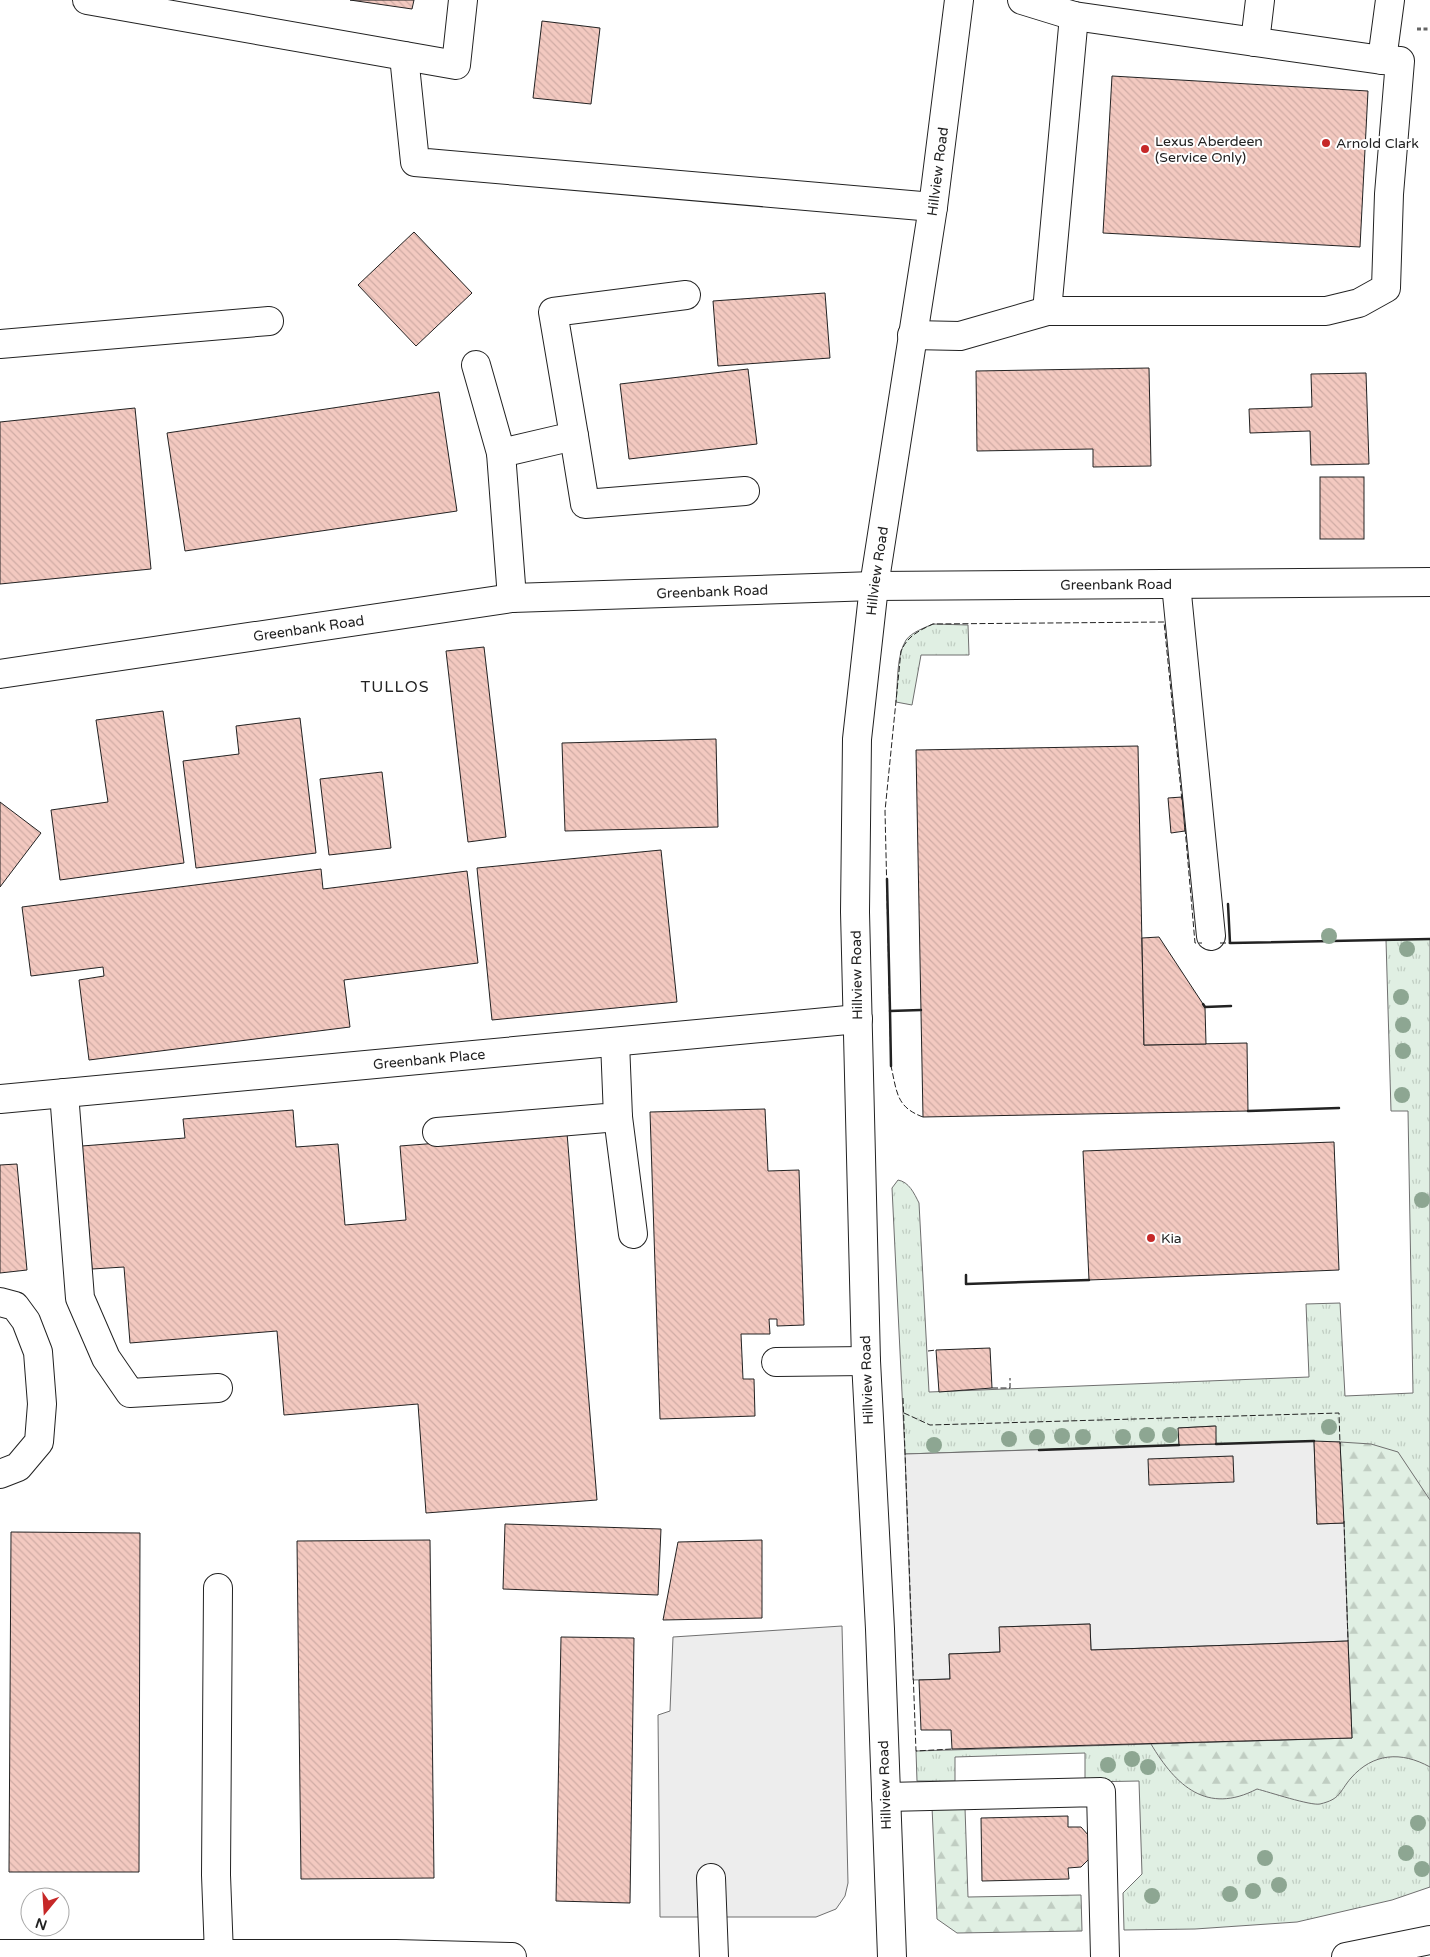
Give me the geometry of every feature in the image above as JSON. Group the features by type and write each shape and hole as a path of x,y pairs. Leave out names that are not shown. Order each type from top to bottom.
{"street":[{"path":"87,0 456,65 463,0"},
{"name":"Hillview Road","path":"892,1957 866,1361 855,912 857,739 874,586 933,207 959,0"},
{"path":"912,335 960,336 1047,311 1326,311 1359,303 1386,288 1390,194 1400,61 1074,16 1022,0"},
{"path":"1255,42 1260,0"},
{"path":"1382,60 1390,0"},
{"path":"1047,311 1074,16"},
{"path":"404,56 414,162 933,207"},
{"path":"686,295 553,312 585,504 745,491"},
{"path":"0,344 269,321"},
{"path":"476,365 501,453 512,598"},
{"path":"501,453 574,436"},
{"name":"Greenbank Road","path":"0,674 512,598 874,586 1430,582"},
{"path":"1176,584 1211,936"},
{"name":"Greenbank Place","path":"0,1099 858,1019"},
{"path":"615,1042 618,1117 633,1234"},
{"path":"64,1093 80,1298 106,1358 130,1393 218,1388"},
{"path":"437,1132 618,1117"},
{"path":"0,1302 15,1306 26,1321 38,1352 42,1404 39,1442 18,1467 0,1474"},
{"path":"776,1362 866,1361"},
{"path":"218,1588 216,1875 219,1955"},
{"path":"886,1797 1101,1792 1105,1957"},
{"path":"711,1878 714,1957"},
{"path":"1346,1957 1430,1940"},
{"path":"0,1954 396,1954 512,1957"}],"green space":[{"path":"933,624 968,625 969,655 921,655 912,705 896,702 900,654 906,640 918,630"},
{"path":"1430,939 1430,1887 1392,1900 1297,1922 1195,1929 1124,1930 1123,1893 1142,1874 1139,1781 1085,1782 1085,1753 955,1757 955,1781 917,1781 916,1751 1352,1738 1340,1442 1216,1444 1215,1426 1179,1428 1179,1445 905,1454 892,1188 898,1180 902,1181 911,1188 919,1203 929,1392 1309,1377 1306,1304 1340,1303 1345,1396 1413,1393 1408,1111 1391,1111 1386,940"},
{"path":"1340,1442 1371,1444 1398,1452 1430,1500 1430,1767 1409,1758 1388,1757 1378,1759 1369,1763 1351,1778 1336,1797 1320,1804 1299,1801 1257,1789 1239,1796 1223,1799 1208,1797 1195,1792 1182,1784 1171,1772 1151,1744 1352,1738"},
{"path":"932,1807 965,1808 968,1897 1081,1895 1082,1931 957,1933 937,1919"}],"shaded area":[{"path":"1314,1441 1317,1524 1344,1523 1348,1641 1091,1650 1090,1624 1000,1627 1000,1652 949,1654 950,1679 913,1680 905,1454"},
{"path":"842,1626 848,1883 845,1896 836,1909 816,1917 660,1917 658,1715 670,1711 673,1637"}],"building":[{"path":"350,0 414,0 412,9"},
{"path":"542,21 600,28 591,104 533,98"},
{"path":"1112,76 1368,91 1360,247 1103,233"},
{"path":"414,232 472,293 416,346 358,285"},
{"path":"825,293 830,358 718,366 713,301"},
{"path":"1149,368 1151,466 1093,467 1093,449 977,451 976,371"},
{"path":"748,369 757,444 629,459 620,384"},
{"path":"1366,373 1369,464 1311,465 1310,431 1250,433 1249,409 1312,407 1311,374"},
{"path":"439,392 457,511 185,551 167,433"},
{"path":"135,408 151,569 0,584 0,422"},
{"path":"1320,477 1364,477 1364,539 1320,539"},
{"path":"484,647 506,837 468,842 446,651"},
{"path":"163,711 184,863 60,880 51,810 108,802 96,720"},
{"path":"300,718 316,853 196,868 183,761 239,754 236,726"},
{"path":"716,739 718,827 565,831 562,743"},
{"path":"1138,746 1144,1045 1247,1043 1248,1111 923,1117 916,750"},
{"path":"382,772 391,848 329,855 320,779"},
{"path":"1182,797 1185,831 1171,833 1168,798"},
{"path":"0,802 41,833 0,887"},
{"path":"661,850 677,1002 492,1020 477,868"},
{"path":"321,869 323,889 467,871 478,963 344,980 350,1027 89,1060 79,980 104,976 103,967 31,976 22,907"},
{"path":"1159,937 1205,1007 1206,1044 1144,1045 1142,938"},
{"path":"765,1109 768,1171 799,1170 804,1325 777,1326 777,1319 769,1319 770,1334 741,1334 743,1379 754,1379 755,1416 660,1419 650,1112"},
{"path":"293,1110 296,1147 338,1144 345,1225 406,1220 400,1146 567,1133 597,1500 426,1513 418,1404 284,1415 277,1331 130,1343 124,1267 92,1269 82,1146 185,1138 183,1119"},
{"path":"1334,1142 1339,1270 1089,1280 1083,1151"},
{"path":"17,1164 27,1270 0,1273 0,1165"},
{"path":"990,1348 992,1388 939,1392 936,1350"},
{"path":"1216,1426 1216,1444 1179,1445 1178,1428"},
{"path":"1314,1441 1340,1442 1344,1523 1317,1524"},
{"path":"1233,1456 1234,1482 1149,1485 1148,1459"},
{"path":"505,1524 661,1529 658,1595 503,1589"},
{"path":"11,1532 140,1533 139,1872 9,1872"},
{"path":"430,1540 434,1878 301,1879 297,1541"},
{"path":"762,1540 762,1618 663,1620 678,1542"},
{"path":"1090,1624 1091,1650 1348,1641 1352,1738 952,1749 951,1730 921,1730 919,1680 950,1679 949,1654 1000,1652 999,1627"},
{"path":"561,1637 634,1638 630,1903 556,1901"},
{"path":"1068,1816 1068,1827 1081,1827 1089,1836 1090,1858 1081,1867 1068,1868 1069,1879 982,1881 981,1818"}],"fence":[{"path":"923,1117 907,1108 899,1098 891,1066 885,811 901,651 907,641 918,632 933,624 1164,622 1182,801"},
{"path":"1185,828 1195,943 1202,943"},
{"path":"1220,943 1230,943"},
{"path":"928,1351 936,1350"},
{"path":"992,1388 1010,1388 1010,1378"},
{"path":"903,1398 916,1751 952,1749"},
{"path":"904,1413 930,1425 1339,1413 1340,1444"},
{"path":"1344,1521 1348,1641"}],"wall":[{"path":"887,879 890,1011 921,1010"},
{"path":"1228,904 1230,943 1430,939"},
{"path":"1203,1004 1205,1007 1231,1006"},
{"path":"890,1011 891,1066"},
{"path":"1248,1111 1339,1108"},
{"path":"966,1275 966,1284 1089,1280"},
{"path":"1216,1444 1314,1441"},
{"path":"1039,1450 1179,1445"}],"place":[{"name":"Arnold Clark","path":"1326,143"},
{"name":"Lexus Aberdeen (Service Only)","path":"1145,149"},
{"name":"Kia","path":"1151,1238"}],"district":[{"name":"TULLOS","path":"395,687"}]}
